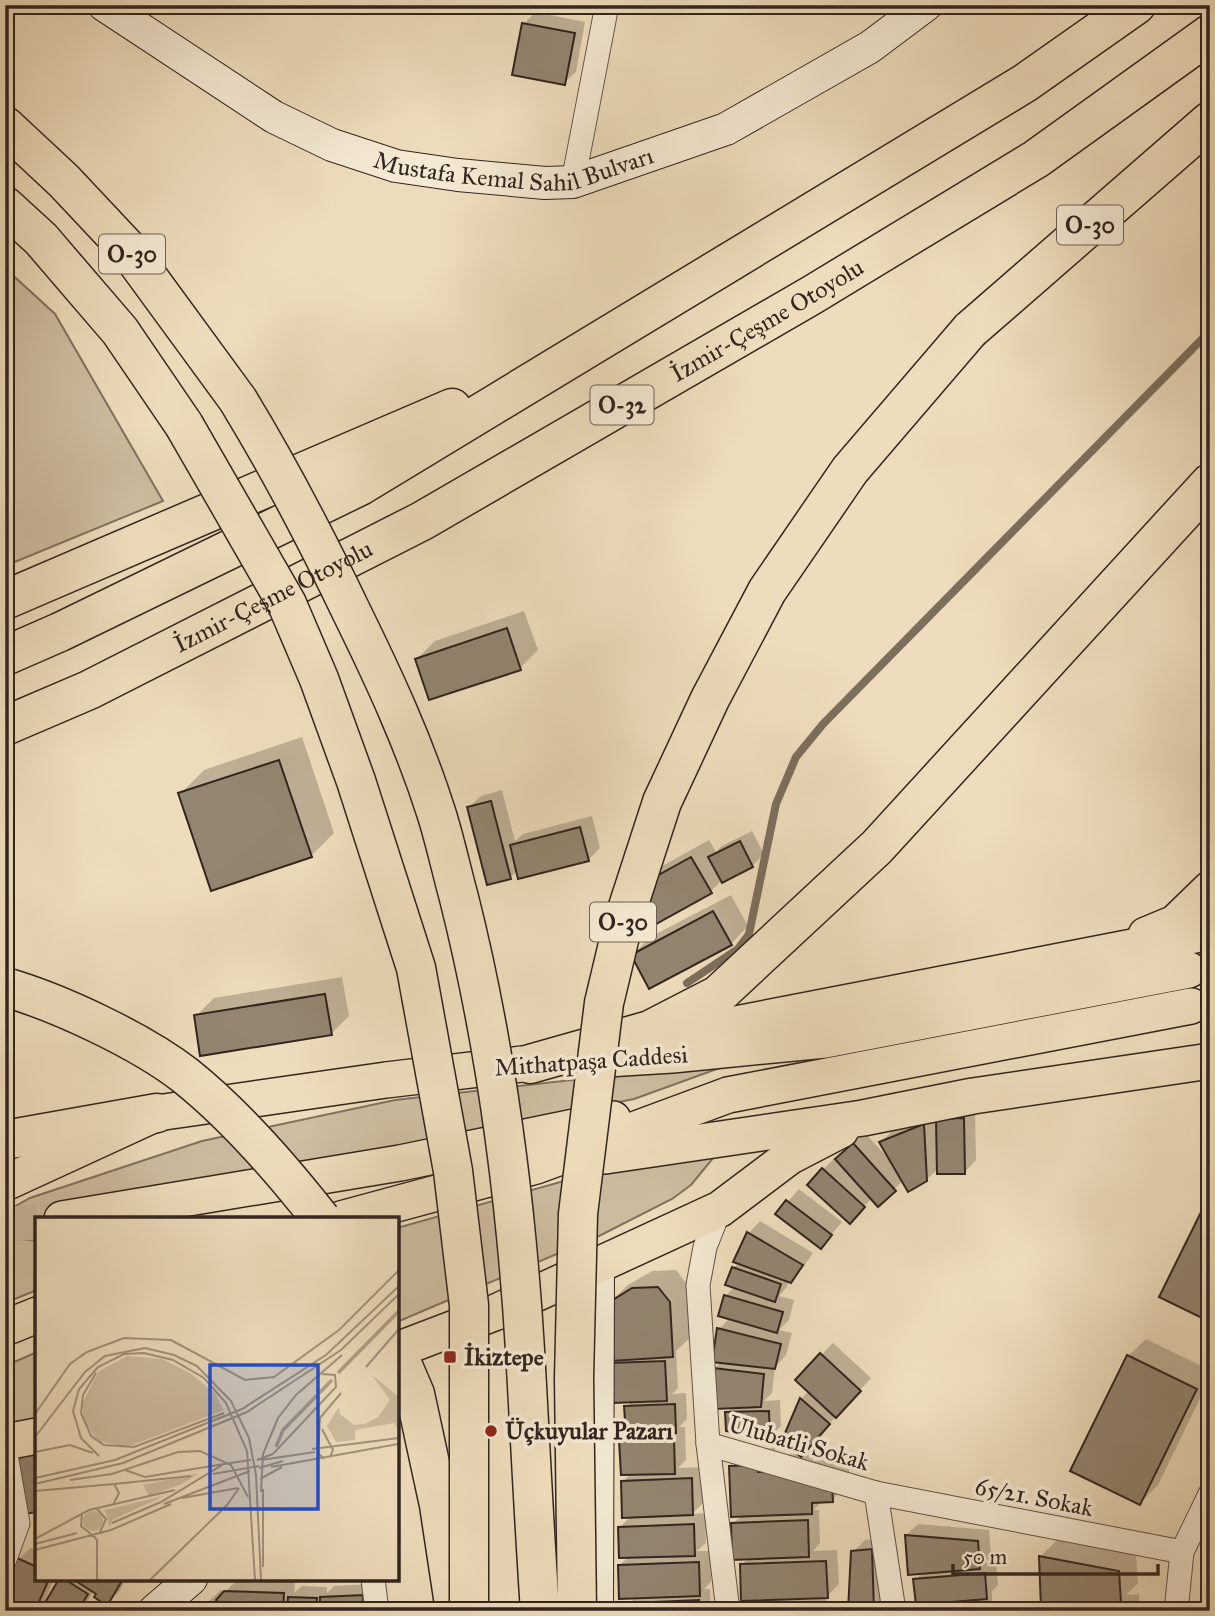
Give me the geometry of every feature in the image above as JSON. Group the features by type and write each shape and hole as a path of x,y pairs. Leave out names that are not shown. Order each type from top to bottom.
{"highway":[{"name":"O-32","path":"5,656 61,632 360,486 1024,83 1136,5"},
{"name":"İzmir-Çeşme Otoyolu","path":"5,726 89,690 422,521 812,295 1036,159 1210,34"},
{"name":"O-30","path":"577,1611 574,1378 578,1214 604,1003 624,919 662,802 710,699 767,591 850,470 970,330 1210,121"},
{"name":"O-30","path":"5,126 64,181 126,247 238,400 281,472 314,536 377,664 415,751 438,816 473,953 499,1102 516,1239 525,1348 540,1611"},
{"path":"970,330 1210,142"},
{"name":"O-30","path":"5,206 41,239 120,331 184,425 287,604 314,667 356,780 416,968 453,1171 469,1305 469,1611"},
{"path":"5,600 582,351"},
{"path":"530,1064 650,1030 718,995 877,848 1210,483"},
{"path":"5,987 81,1017 132,1041 186,1076 286,1174 319,1217"},
{"path":"5,1140 157,1113"},
{"path":"399,1356 415,1394 439,1504 456,1611"}],"main road":[{"name":"Mustafa Kemal Sahil Bulvarı","path":"104,5 274,117 332,145 396,166 519,182 573,182 726,129 870,47 926,5"},
{"path":"1104,953 1175,923 1210,889"},
{"path":"530,1064 1210,932"},
{"name":"Mithatpaşa Caddesi","path":"5,1183 157,1113 386,1080 530,1064 672,1055 825,1040 1189,970"},
{"path":"74,1217 400,1163 728,1095 1191,1006"},
{"path":"536,1166 863,1118 973,1096 1210,1061"},
{"path":"348,1217 536,1166 728,1095"},
{"path":"399,1350 494,1313 720,1209 789,1157 863,1118"},
{"path":"597,1611 598,1264"},
{"path":"5,1328 35,1316"},
{"path":"5,1443 35,1436"},
{"path":"154,1611 189,1581"}],"street":[{"path":"573,182 607,5"},
{"path":"720,1209 705,1247 698,1285 708,1444 728,1611"},
{"name":"Ulubatli Sokak","path":"708,1444 876,1493"},
{"path":"5,1449 18,1523 5,1559"},
{"path":"876,1493 894,1611"},
{"name":"65/21. Sokak","path":"876,1493 1182,1552"},
{"path":"1177,1611 1182,1552 1210,1494"},
{"path":"373,1581 377,1611"}],"shaded area":[{"path":"5,268 55,314 163,501 5,566"},
{"path":"739,1061 634,1099 47,1217 35,1217 35,1230 25,1240 35,1240 35,1291 5,1303 5,1212 30,1198 202,1141 395,1100"},
{"path":"718,1152 691,1185 672,1199 599,1236 399,1321 399,1227 628,1163"},
{"path":"35,1353 35,1418 5,1425 5,1366"}],"building":[{"path":"522,23 575,33 565,85 512,75"},
{"path":"507,628 521,670 429,700 415,659"},
{"path":"279,760 312,857 211,891 178,793"},
{"path":"491,801 511,879 487,885 467,807"},
{"path":"580,827 589,861 518,879 510,845"},
{"path":"740,841 753,867 722,883 708,857"},
{"path":"691,857 712,893 620,944 599,908"},
{"path":"713,911 732,945 649,989 631,955"},
{"path":"325,994 332,1035 200,1056 194,1015"},
{"path":"964,1118 965,1174 937,1174 936,1119"},
{"path":"924,1124 927,1181 908,1192 879,1142"},
{"path":"853,1143 896,1191 878,1207 835,1159"},
{"path":"822,1168 865,1207 850,1224 807,1185"},
{"path":"1210,1194 1210,1322 1159,1297"},
{"path":"786,1200 832,1235 821,1249 775,1214"},
{"path":"747,1232 803,1265 791,1283 733,1262"},
{"path":"732,1267 781,1284 775,1302 725,1285"},
{"path":"658,1287 670,1302 673,1357 611,1361 608,1303 632,1288"},
{"path":"724,1295 783,1312 777,1333 718,1316"},
{"path":"717,1328 781,1344 775,1369 712,1362"},
{"path":"820,1353 861,1391 836,1418 795,1380"},
{"path":"1127,1355 1197,1389 1140,1505 1070,1471"},
{"path":"665,1361 667,1401 612,1403 610,1363"},
{"path":"713,1368 764,1374 761,1407 714,1409"},
{"path":"800,1398 830,1424 801,1457 782,1440"},
{"path":"675,1404 676,1433 626,1434 624,1406"},
{"path":"769,1411 770,1440 726,1431 725,1412"},
{"path":"674,1438 675,1474 621,1475 619,1440"},
{"path":"35,1452 35,1512 24,1514 13,1457"},
{"path":"758,1465 758,1472 796,1470 832,1484 833,1502 812,1503 812,1514 731,1517 729,1466"},
{"path":"692,1478 693,1515 622,1518 621,1481"},
{"path":"808,1520 809,1557 732,1560 731,1523"},
{"path":"694,1524 695,1556 619,1558 618,1527"},
{"path":"905,1535 978,1541 980,1569 908,1575"},
{"path":"872,1549 874,1611 848,1611 851,1551"},
{"path":"1039,1556 1119,1571 1121,1603 1041,1609"},
{"path":"17,1558 35,1566 35,1581 48,1581 35,1611 5,1611 5,1585"},
{"path":"826,1561 828,1598 741,1601 740,1564"},
{"path":"699,1562 700,1596 619,1599 618,1565"},
{"path":"985,1573 987,1599 916,1605 913,1579"},
{"path":"58,1581 67,1581 88,1594 78,1611 40,1611"},
{"path":"76,1581 122,1581 107,1606 94,1597 96,1594"},
{"path":"224,1591 284,1593 283,1611 226,1611 216,1600"},
{"path":"363,1595 364,1611 320,1611 320,1597"},
{"path":"288,1597 317,1598 316,1611 287,1611"},
{"path":"699,1600 699,1611 622,1611 622,1608 631,1608 631,1603"},
{"path":"815,1604 815,1611 746,1611 746,1606"},
{"path":"981,1604 981,1611 920,1611 920,1609"}],"waterway":[{"path":"687,983 738,949 749,934 776,804 796,757 823,724 1210,331"}],"tunnel":[{"path":"5,1225 35,1222"}],"place":[{"name":"İkiztepe","path":"450,1357"},
{"name":"Üçkuyular Pazarı","path":"491,1431"}]}
